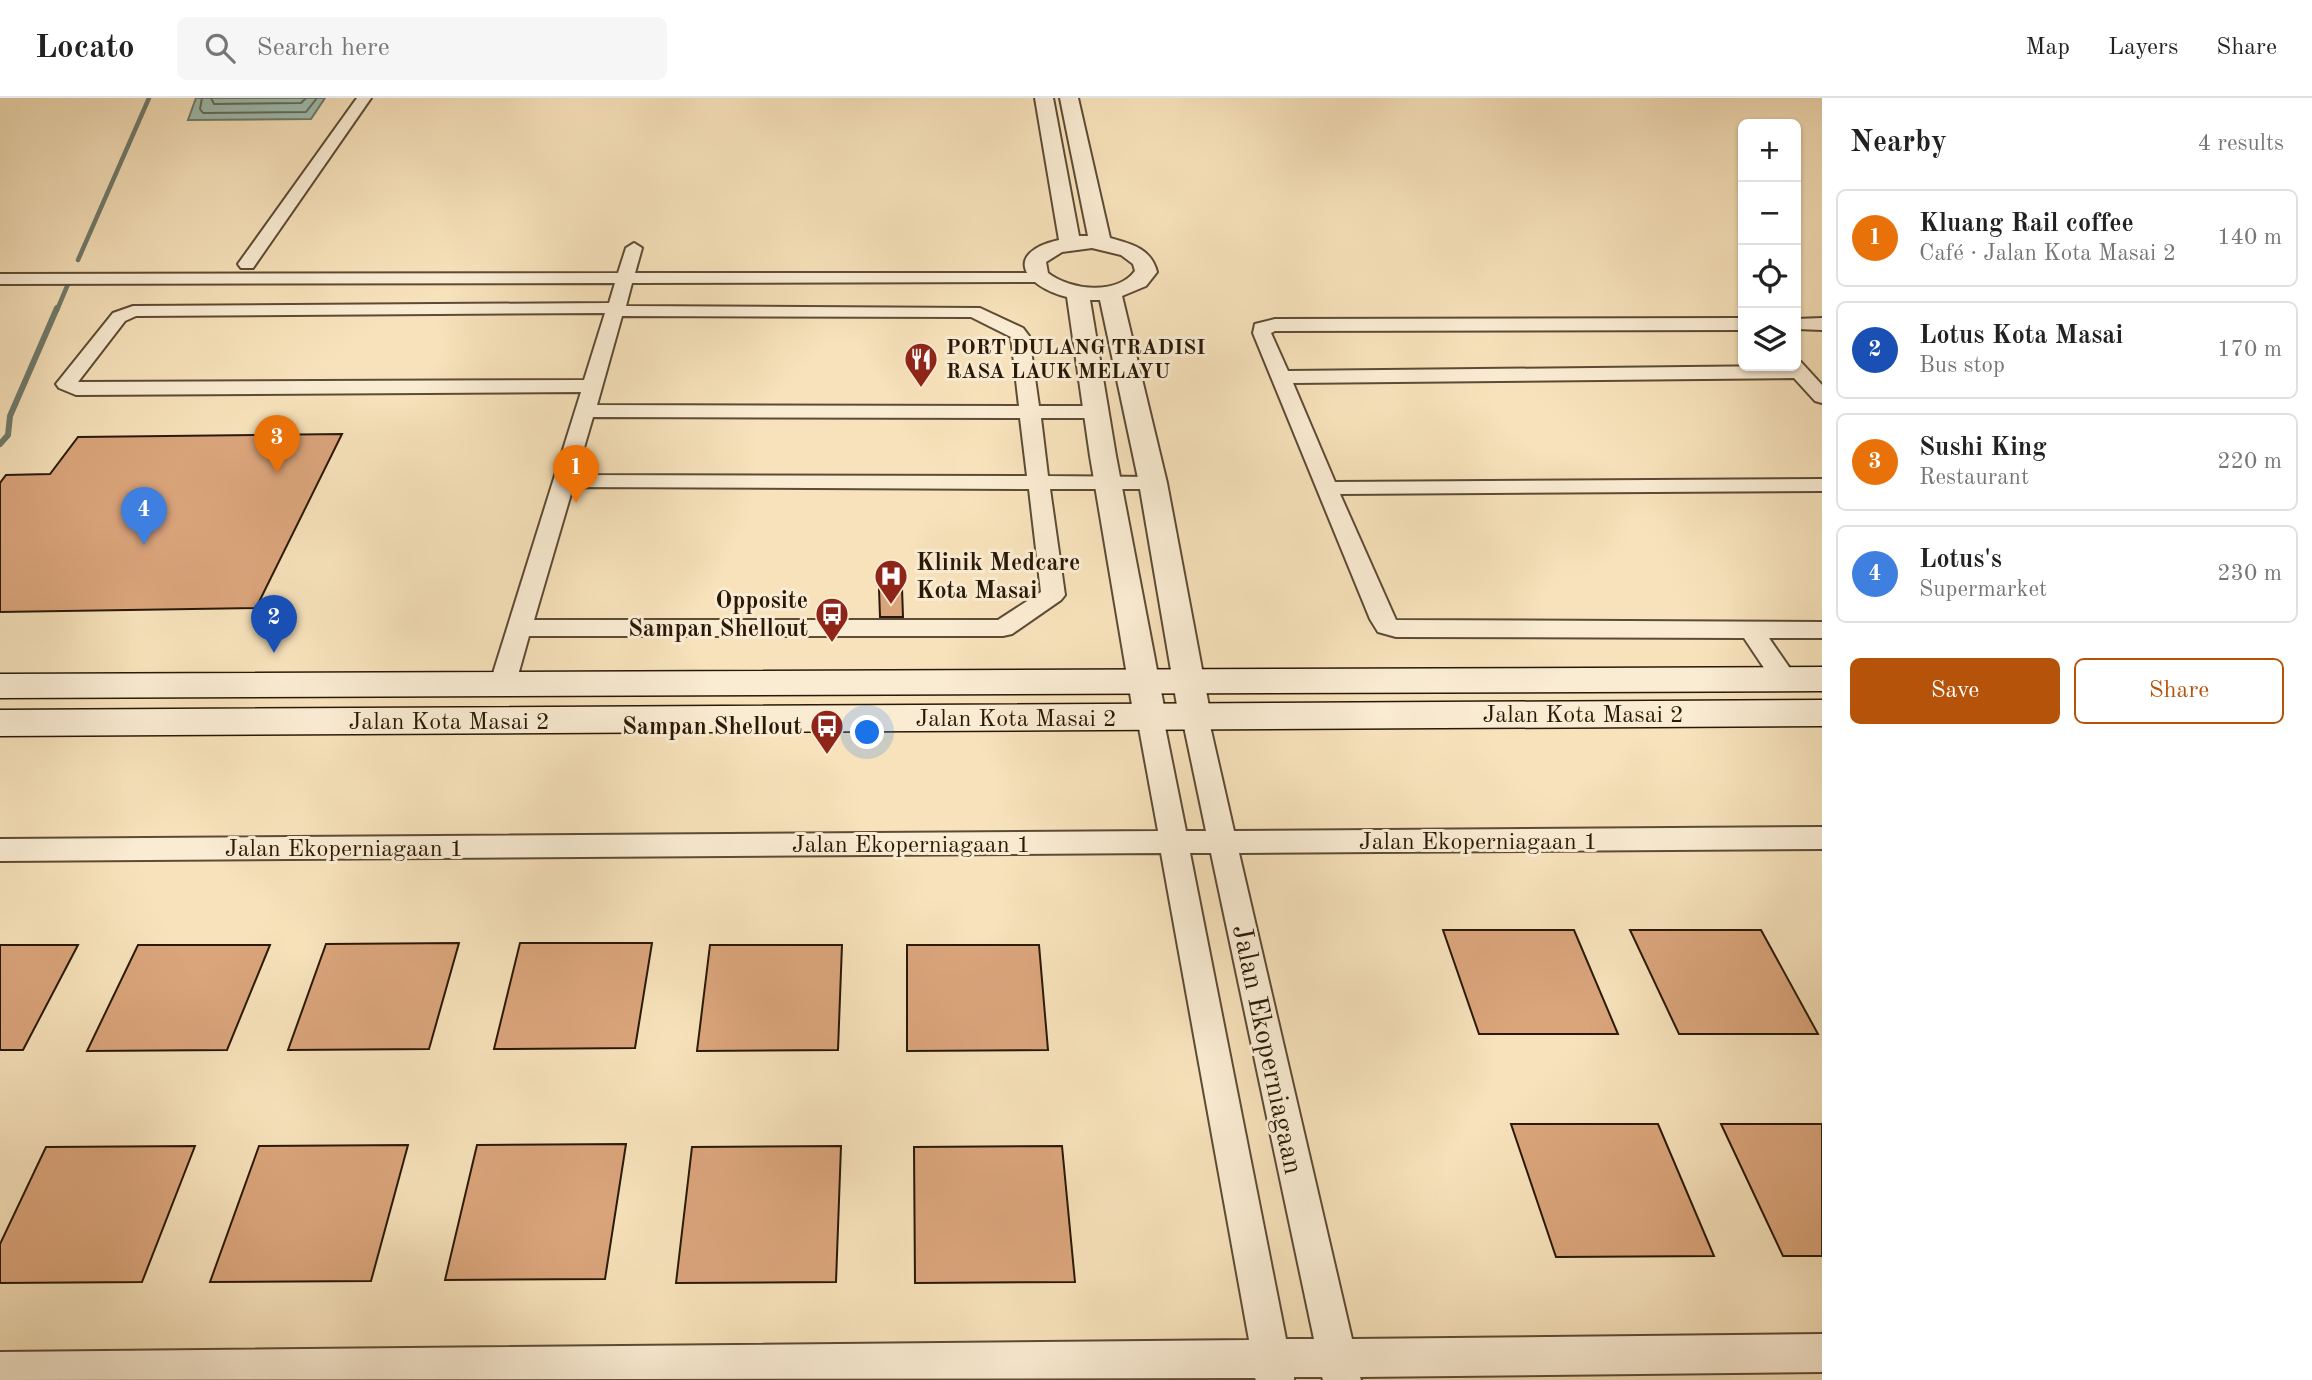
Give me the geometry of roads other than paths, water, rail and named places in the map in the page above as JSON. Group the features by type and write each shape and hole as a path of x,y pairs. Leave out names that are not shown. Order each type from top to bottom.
{"main road":[{"name":"Jalan Kota Masai 2","path":"0,723 1192,700 1822,679"},
{"name":"Jalan Kota Masai 2","path":"0,687 502,686 1147,701"},
{"name":"Jalan Kota Masai 2","path":"1192,700 1822,713"}],"street":[{"path":"247,264 364,98"},
{"path":"1044,98 1070,243"},
{"path":"1069,98 1100,242"},
{"path":"0,265 629,263 1037,270 1056,287 1078,293 1110,293 1139,284 1146,276 1142,259 1131,251 1100,242 1070,243 1040,254 1037,270"},
{"path":"0,279 629,263"},
{"path":"502,686 566,481 629,263"},
{"path":"1078,293 1108,483 1147,701"},
{"path":"1110,293 1153,483 1192,700"},
{"path":"521,628 1003,628 1053,595 1019,335 978,313 615,310 132,311 119,317 66,384 76,389 593,387"},
{"path":"1738,324 1267,326 1262,328 1262,333 1382,620 1387,626 1396,629 1822,630"},
{"path":"1801,324 1822,324"},
{"path":"1281,377 1738,370"},
{"path":"1799,371 1822,397"},
{"path":"586,411 1096,412"},
{"path":"566,481 1153,483"},
{"path":"1327,488 1822,485"},
{"path":"1751,630 1785,680"},
{"name":"Jalan Ekoperniagaan","path":"1192,700 1340,1369"},
{"name":"Jalan Ekoperniagaan","path":"1147,701 1273,1369"},
{"name":"Jalan Ekoperniagaan 1","path":"0,850 1552,842 1822,838"},
{"path":"0,1371 329,1374 1340,1369 1822,1353"}],"water":[{"path":"196,98 325,98 311,119 188,120"}],"waterway":[{"path":"78,260 149,98"},
{"path":"57,310 68,284"},
{"path":"0,444 8,435 10,416 57,308"}],"place":[{"name":"PORT DULANG TRADISI RASA LAUK MELAYU","path":"921,389"},
{"name":"Sushi King","path":"277,473"},
{"name":"Kluang Rail coffee","path":"576,503"},
{"name":"Lotus's","path":"144,545"},
{"name":"Klinik Medcare Kota Masai","path":"891,606"},
{"name":"Opposite Sampan Shellout","path":"832,644"},
{"name":"Lotus Kota Masai","path":"274,653"},
{"name":"Sampan Shellout","path":"827,756"}]}
